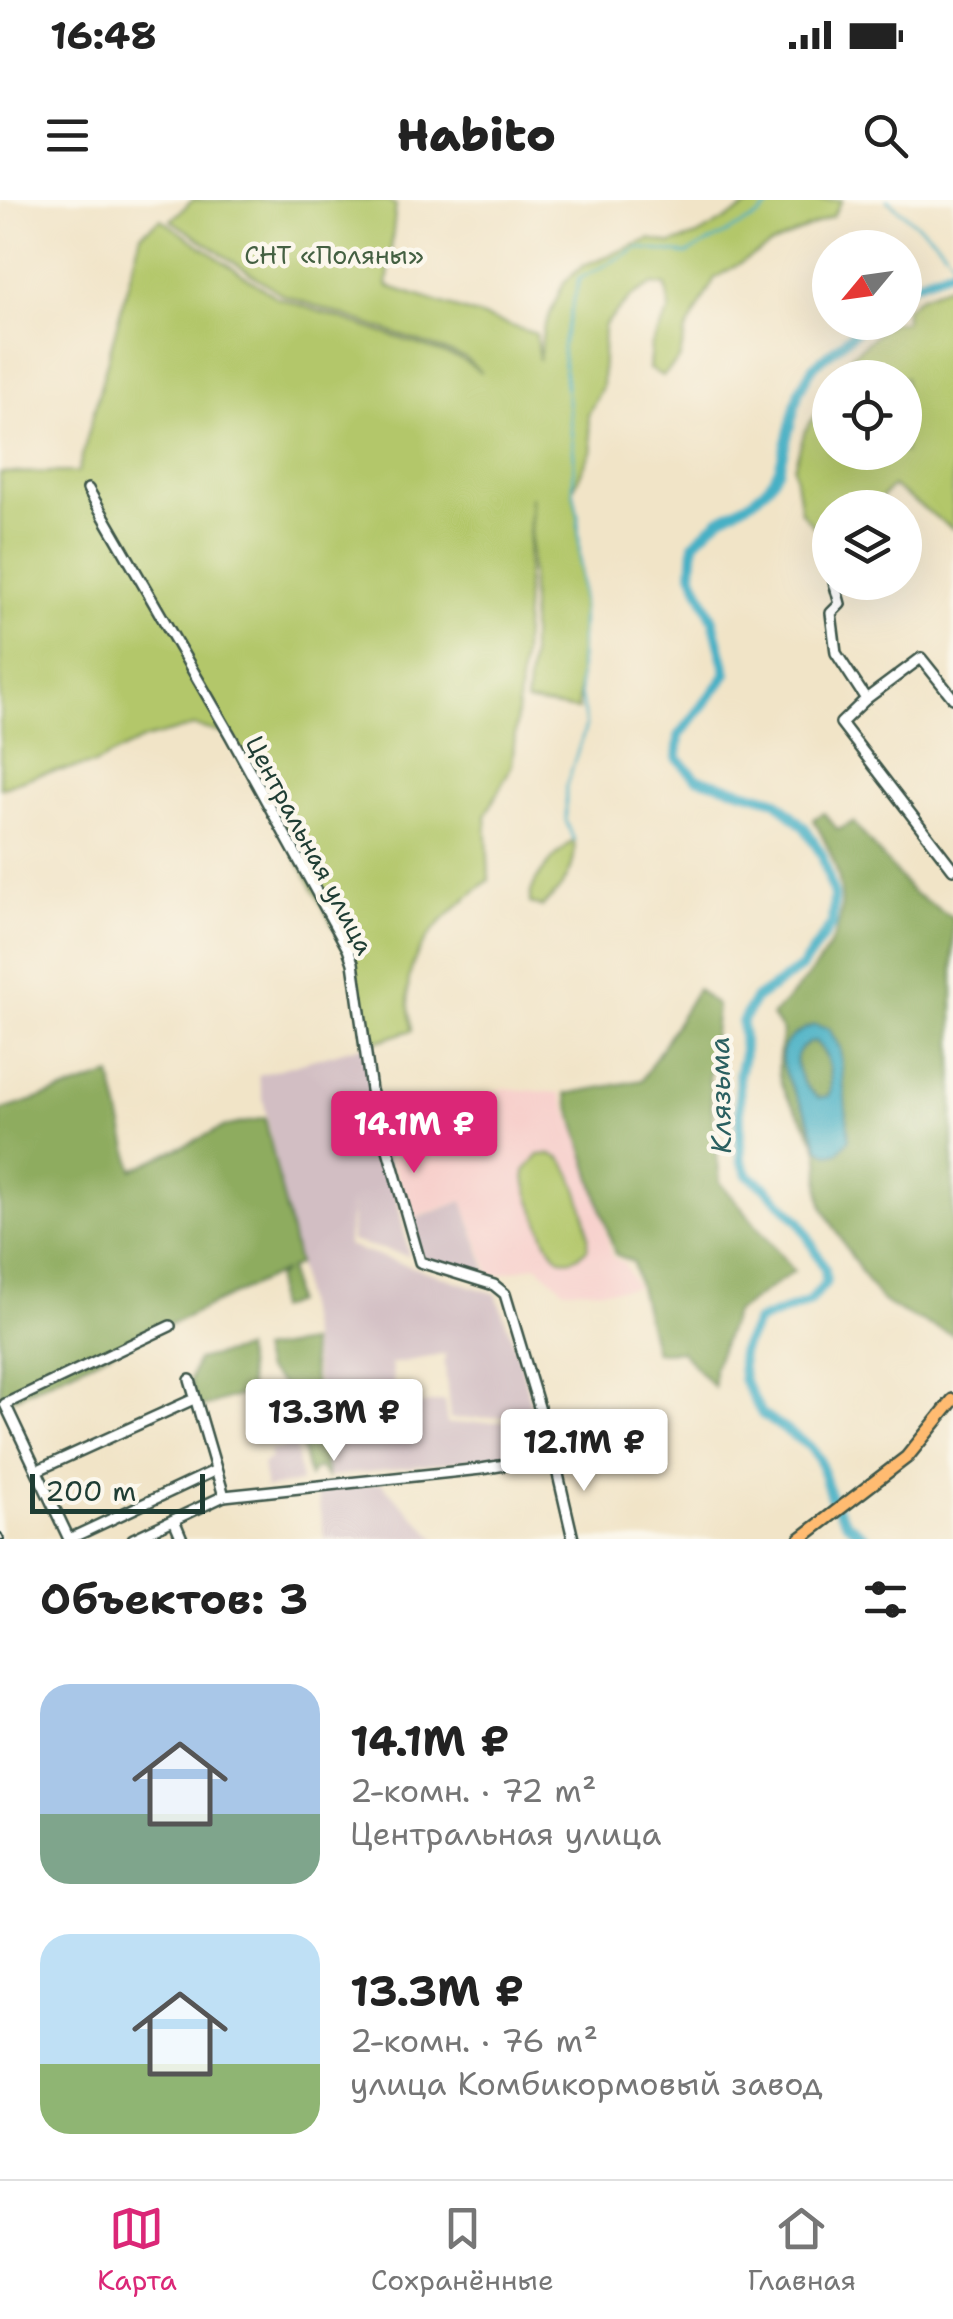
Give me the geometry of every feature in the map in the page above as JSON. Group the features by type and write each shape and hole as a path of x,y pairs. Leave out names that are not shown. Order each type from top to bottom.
{"main road":[{"path":"800,1539 907,1457 953,1400"}],"street":[{"name":"Центральная улица","path":"88,489 348,950 371,1090 420,1262 502,1290 512,1311 574,1539"},
{"path":"839,600 832,612 836,653 866,699"},
{"path":"953,698 921,658 841,723 953,869"},
{"path":"170,1326 4,1404 69,1539 216,1470"},
{"path":"190,1380 224,1496"},
{"path":"38,1470 194,1399"},
{"path":"134,1539 224,1496 554,1458"},
{"path":"174,1520 182,1539"}],"shaded area":[{"path":"365,1045 409,1256 351,1241 352,1203 347,1246 496,1294 521,1363 533,1416 450,1419 444,1357 447,1354 391,1364 397,1406 323,1416 298,1264 258,1075"},
{"path":"504,1088 560,1093 588,1160 612,1257 624,1263 636,1287 563,1289 537,1265 491,1277 463,1201 410,1219 382,1130"},
{"path":"463,1201 490,1279 421,1260 409,1221"},
{"path":"444,1401 447,1424 533,1420 538,1452 327,1477 322,1419"},
{"path":"295,1445 301,1482 266,1488 262,1464 271,1459 269,1451"},
{"path":"381,1483 437,1539 325,1539 316,1490"}],"green space":[{"name":"СНТ «Поляны»","path":"193,200 386,200 396,205 387,286 536,334 539,360 543,330 564,282 584,265 650,239 671,244 697,236 759,200 842,200 833,216 773,244 715,278 686,331 679,360 663,376 649,369 651,346 670,310 666,286 653,284 631,297 604,326 602,387 588,415 592,450 573,489 578,514 582,607 578,710 526,702 531,657 531,496 523,652 512,765 486,815 489,880 436,927 416,956 408,990 412,1030 365,1045 353,963 230,735 194,726 144,739 94,764 40,774 0,788 0,473 78,472 141,234 161,219 276,297 461,359 482,373 464,357 283,295 171,220"},
{"path":"953,284 953,529 922,507 922,490 898,490 892,486 888,490 812,490 812,525 801,512 794,467 812,420 812,470 922,470 922,360 848,360 870,340 922,340 922,296"},
{"path":"824,813 838,830 853,822 912,892 953,918 953,1335 884,1302 873,1290 825,1211 820,1197 816,1144 781,1085 779,1055 783,1032 772,1016 829,947 838,926 841,903 839,879 813,819","holes":["829,1029 838,1152 811,1128 785,1050"]},
{"path":"574,840 574,860 562,886 542,907 530,903 539,877"},
{"path":"697,989 717,1006 709,1079 720,1182 794,1271 734,1313 714,1368 714,1387 681,1351 655,1352 633,1262 615,1254 566,1094 642,1080"},
{"path":"814,1041 827,1059 830,1074 829,1096 818,1098 800,1077 796,1060 804,1046"},
{"path":"111,1075 133,1170 224,1127 265,1118 298,1264 289,1269 294,1302 277,1309 276,1278 284,1271 0,1404 0,1111"},
{"path":"539,1155 552,1155 563,1161 585,1218 587,1249 568,1260 555,1254 545,1237 526,1183 525,1171"},
{"path":"309,1343 327,1477 319,1468 309,1477 287,1388 265,1370 260,1350"},
{"path":"244,1349 250,1392 197,1409 190,1380 197,1360"}],"water":[{"path":"814,1025 829,1029 840,1048 849,1139 838,1152 829,1154 819,1148 810,1121 787,1078 782,1054 786,1043","holes":["815,1041 831,1081 829,1096 819,1098 805,1085 796,1059 805,1045"]}],"waterway":[{"path":"574,840 566,821 566,786 586,726 579,686 582,607 578,514 562,348 579,279 638,248 687,254 759,216 776,200"},
{"path":"887,200 934,238 953,260"},
{"name":"Клязьма","path":"922,280 953,269"},
{"name":"Клязьма","path":"845,340 813,367 799,391 779,469 769,485 753,500 719,519 694,543 692,573 713,620 727,674 679,736 677,758 696,778 775,800 805,828 822,855 834,896 832,924 801,968 755,999 742,1022 744,1054 739,1074 741,1160 748,1175 800,1222 825,1269 826,1282 809,1302 757,1321 741,1352 743,1379 762,1414 809,1446 819,1458 831,1498 847,1523 868,1539"}],"railway":[{"path":"0,1535 2,1539"}]}
